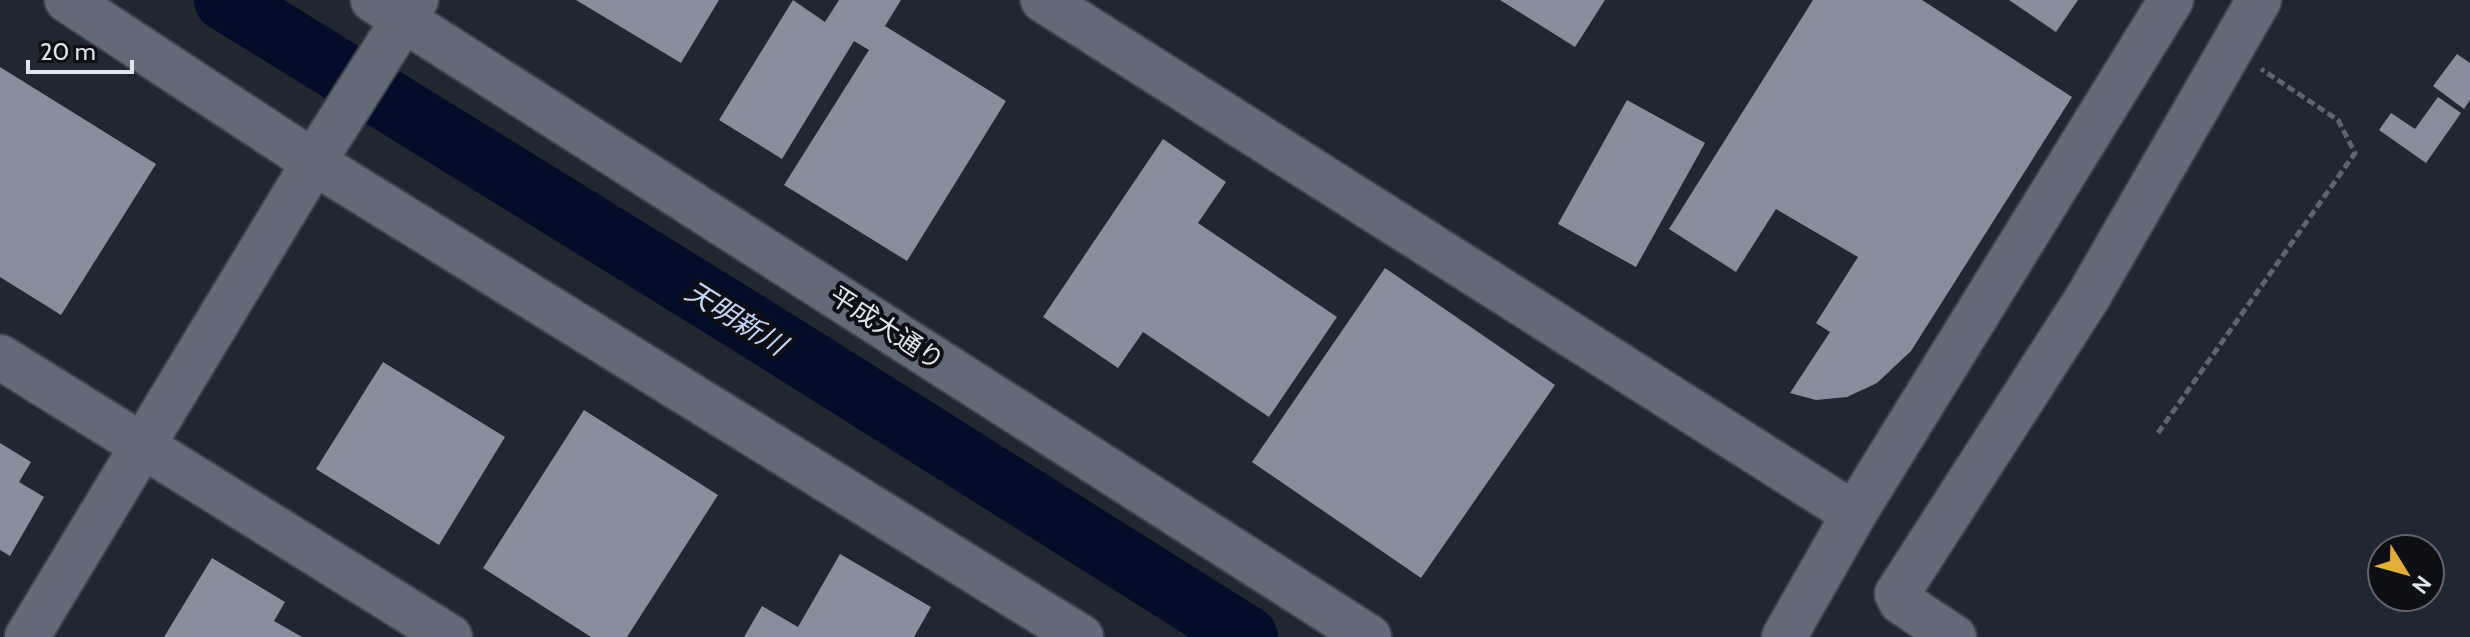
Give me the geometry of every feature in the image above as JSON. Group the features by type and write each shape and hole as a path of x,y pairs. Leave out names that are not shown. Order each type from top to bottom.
{"street":[{"path":"67,0 322,151 1081,637"},
{"path":"1043,0 1854,514"},
{"path":"1784,637 1854,514 2171,0"},
{"path":"1954,637 1901,602 1897,594 2088,297 2259,0"},
{"path":"27,637 375,63 398,6"},
{"name":"平成大通り","path":"398,6 1369,637"},
{"path":"0,357 450,637"}],"path":[{"path":"2158,433 2355,153 2338,120 2231,49"}],"building":[{"path":"576,0 719,0 681,63"},
{"path":"793,0 825,22 839,0 901,0 885,26 1006,101 907,261 784,185 869,50 854,41 782,159 719,120"},
{"path":"1500,0 1605,0 1575,47"},
{"path":"1813,0 1922,0 2072,97 1911,351 1877,383 1847,397 1816,400 1790,393 1830,332 1816,323 1858,257 1776,209 1736,272 1669,229"},
{"path":"2009,0 2078,0 2056,32"},
{"path":"2457,54 2470,63 2470,100 2464,109 2433,86"},
{"path":"0,67 156,164 61,315 0,277"},
{"path":"2438,97 2461,113 2426,163 2379,130 2391,113 2415,129"},
{"path":"1627,100 1705,143 1636,267 1558,224"},
{"path":"1163,139 1226,182 1198,223 1337,317 1269,417 1143,332 1118,368 1043,317"},
{"path":"1385,268 1555,385 1421,578 1252,462"},
{"path":"383,362 505,437 439,545 316,469"},
{"path":"584,410 718,495 627,637 591,637 483,568"},
{"path":"0,443 31,462 19,482 44,497 10,556 0,550"},
{"path":"840,554 931,607 914,637 744,637 762,606 798,627"},
{"path":"212,558 285,602 274,621 302,637 164,637"}],"waterway":[{"name":"天明新川","path":"225,0 748,323 1247,637"}]}
